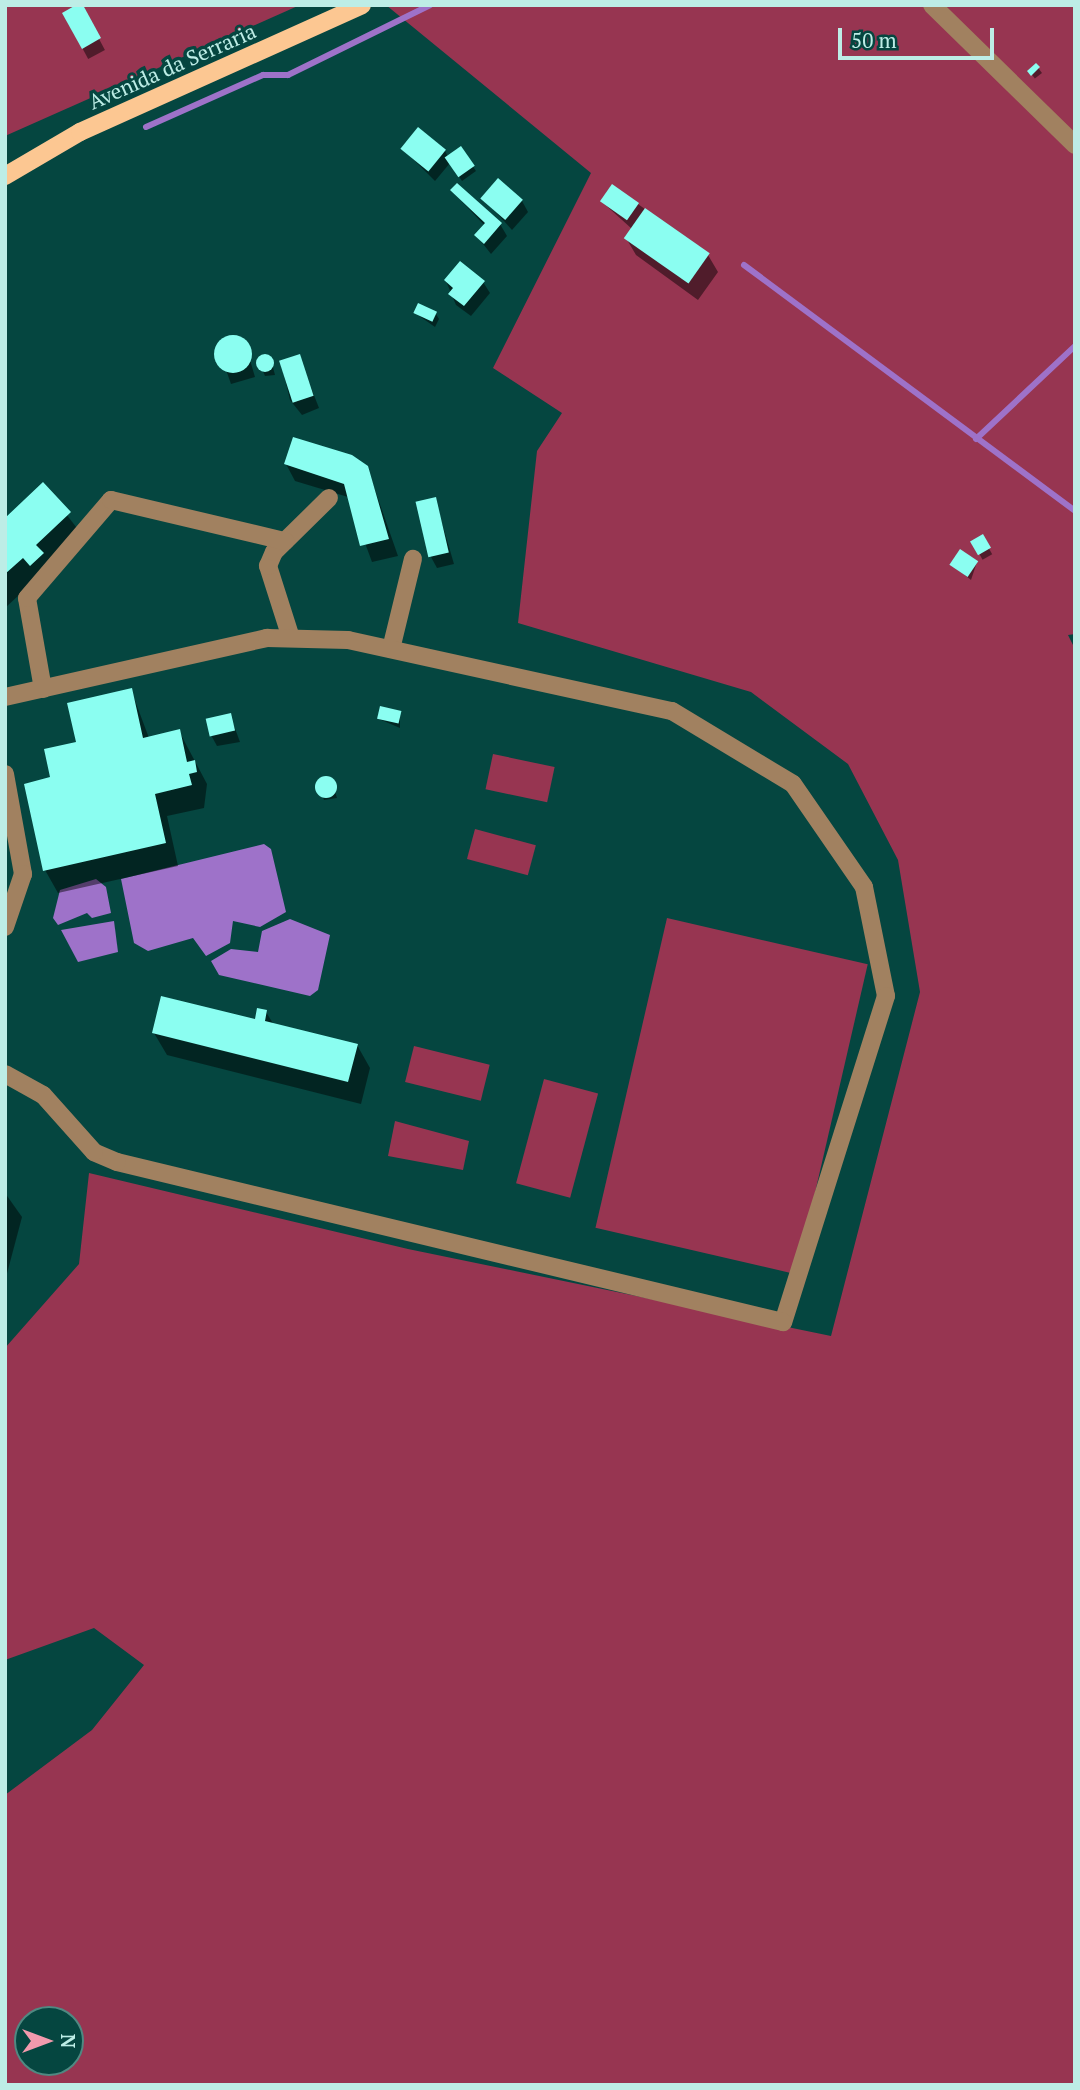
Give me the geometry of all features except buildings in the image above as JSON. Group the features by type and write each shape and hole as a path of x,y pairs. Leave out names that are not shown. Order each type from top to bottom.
{"main road":[{"name":"Avenida da Serraria","path":"5,176 80,132 362,5"}],"street":[{"path":"932,5 1075,145"},
{"path":"291,638 268,566 285,541 329,498"},
{"path":"43,689 27,598 111,500 285,541"},
{"path":"391,649 413,559"},
{"path":"5,697 267,638 291,638 391,649 671,711 793,784 864,887 886,996 783,1322 117,1162 94,1152 43,1095 5,1074"},
{"path":"5,775 10,826 23,874 5,927"}],"shaded area":[{"path":"5,5 300,5 5,136"},
{"path":"386,5 1075,5 1075,634 1068,635 1075,649 1075,2085 5,2085 5,1795 92,1730 144,1665 94,1628 5,1660 5,1348 79,1264 89,1173 408,1249 831,1336 920,992 898,860 848,764 751,692 518,623 537,451 562,413 493,368 591,173"},
{"path":"493,754 555,767 547,802 486,789"},
{"path":"475,829 536,845 528,875 467,859"},
{"path":"264,844 271,849 286,912 260,927 233,921 230,943 206,956 193,938 148,951 134,943 121,879"},
{"path":"96,879 106,887 111,913 92,918 87,913 58,925 53,918 60,890"},
{"path":"667,918 868,964 796,1274 595,1228"},
{"path":"290,919 330,935 318,990 310,996 219,975 211,961 231,949 258,952 262,931"},
{"path":"114,921 118,952 78,962 61,930"},
{"path":"414,1046 490,1065 481,1101 405,1082"},
{"path":"544,1079 598,1093 570,1198 516,1183"},
{"path":"395,1121 469,1141 463,1170 388,1156"}],"waterway":[{"path":"146,127 263,75 288,75 430,5"},
{"path":"744,265 1075,511"},
{"path":"976,439 1075,346"}]}
